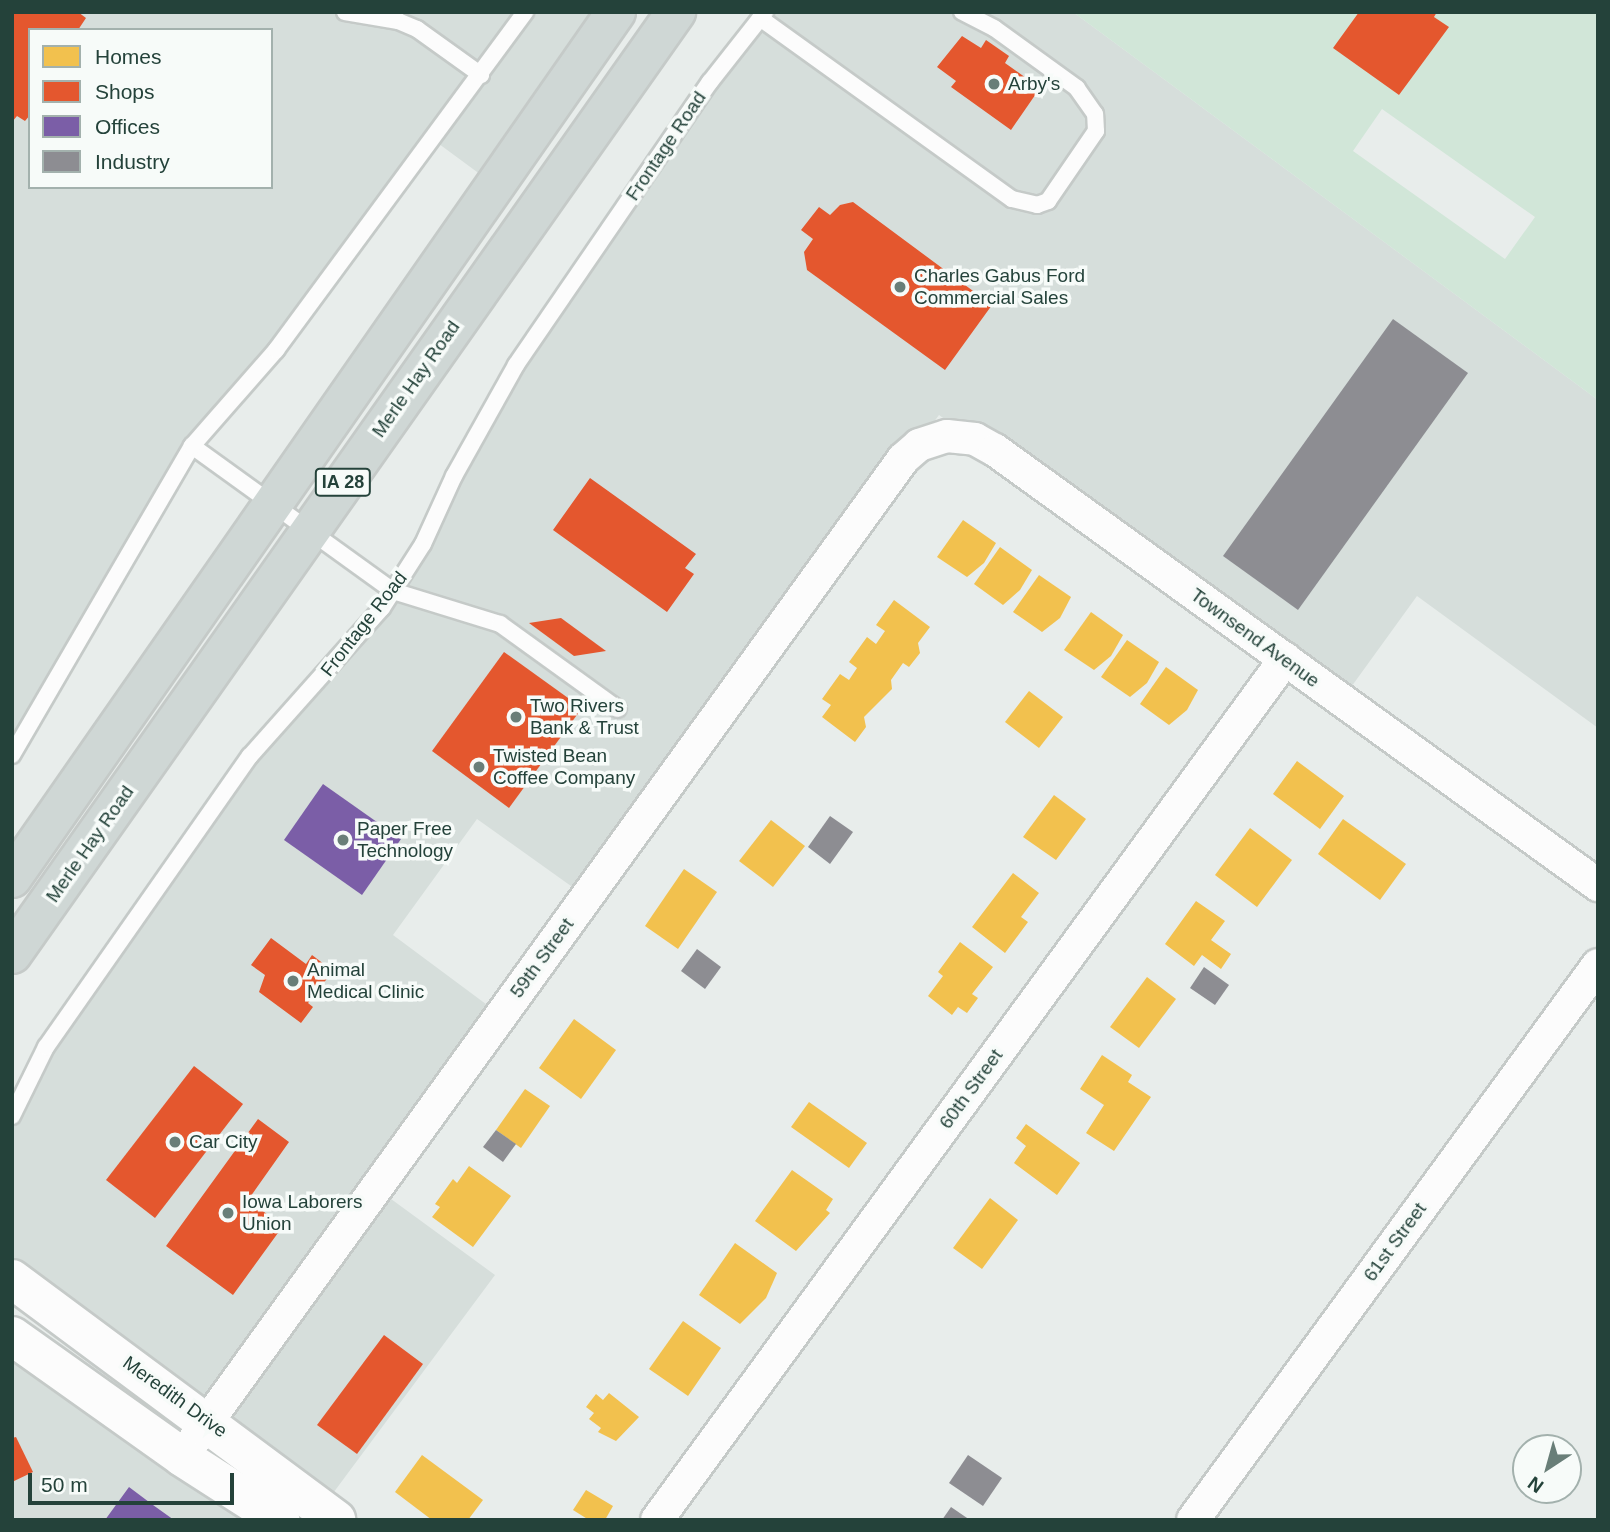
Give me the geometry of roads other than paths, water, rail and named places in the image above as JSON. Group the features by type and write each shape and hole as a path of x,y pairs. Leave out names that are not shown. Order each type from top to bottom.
{"main road":[{"name":"IA 28","path":"12,878 273,505 492,183 616,12"},
{"name":"Merle Hay Road","path":"12,954 676,12"},
{"name":"Meredith Drive","path":"12,1279 208,1421 335,1520"},
{"path":"12,1336 182,1457 280,1520"}],"street":[{"name":"Townsend Avenue","path":"903,459 919,445 947,436 975,439 995,450 1598,885"},
{"name":"59th Street","path":"182,1457 903,459"},
{"name":"60th Street","path":"657,1520 1285,659"},
{"name":"61st Street","path":"1193,1520 1598,965"}],"lane":[{"path":"345,12 398,21 417,29 481,75"},
{"path":"414,12 417,29"},
{"path":"12,755 192,446 276,349 525,12"},
{"path":"762,15 1012,199 1037,205 1048,201 1096,131 1095,114 1077,88 994,29 961,12"},
{"name":"Frontage Road","path":"12,1116 46,1047 236,775 393,591 424,544 454,476 516,365 710,82 762,15"},
{"path":"192,446 393,591 500,624 618,709"}],"place":[{"name":"Arby's","path":"994,84"},
{"name":"Charles Gabus Ford Commercial Sales","path":"900,287"},
{"name":"Two Rivers Bank & Trust","path":"516,717"},
{"name":"Twisted Bean Coffee Company","path":"479,767"},
{"name":"Paper Free Technology","path":"343,840"},
{"name":"Animal Medical Clinic","path":"293,981"},
{"name":"Car City","path":"175,1142"},
{"name":"Iowa Laborers Union","path":"228,1213"}]}
